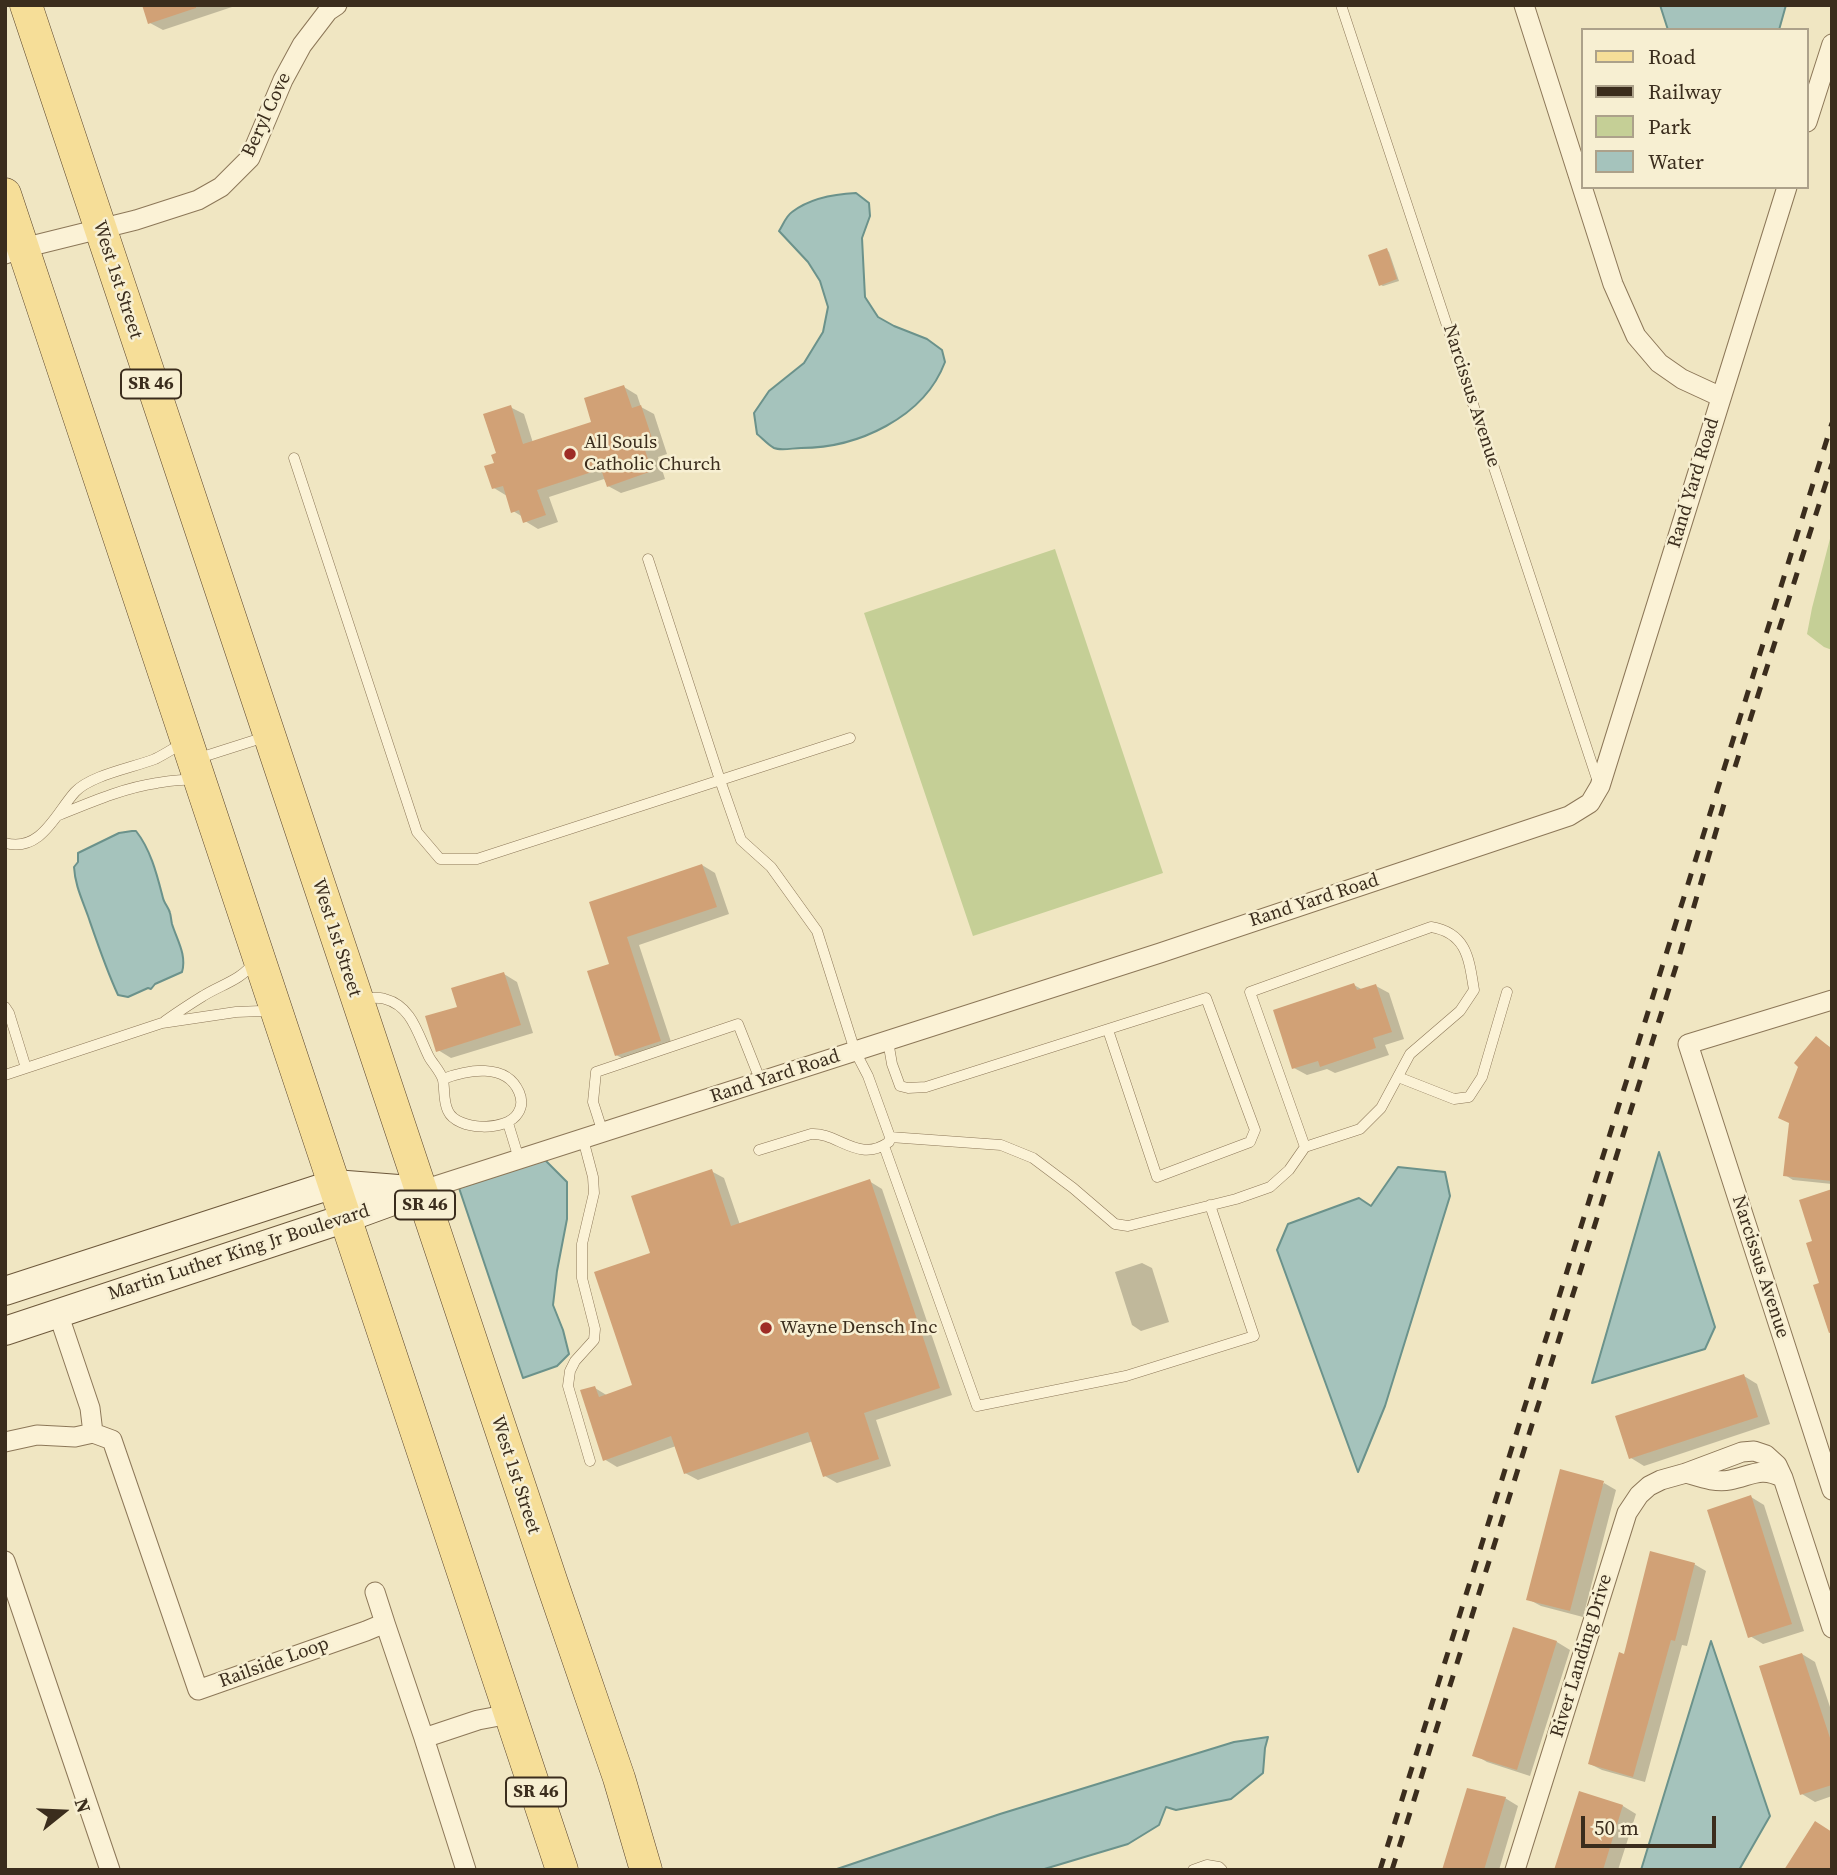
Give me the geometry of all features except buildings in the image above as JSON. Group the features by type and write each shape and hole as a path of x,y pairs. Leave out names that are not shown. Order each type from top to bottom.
{"main road":[{"name":"West 1st Street","path":"26,5 420,1191 615,1766 646,1870"},
{"name":"SR 46","path":"5,194 14,251 192,760 562,1870"},
{"name":"Martin Luther King Jr Boulevard","path":"5,1291 334,1184 420,1191"},
{"name":"Martin Luther King Jr Boulevard","path":"5,1331 420,1191"}],"street":[{"name":"Beryl Cove","path":"14,251 136,220 198,200 221,187 250,158 283,80 302,45 328,11 337,5"},
{"path":"1524,5 1582,187"},
{"path":"1809,116 1832,44"},
{"path":"1583,189 1613,284 1636,336 1659,363 1682,379 1721,397"},
{"name":"Rand Yard Road","path":"420,1191 1160,953 1569,816 1590,803 1600,786 1786,189"},
{"name":"Narcissus Avenue","path":"1832,1000 1688,1044 1832,1490"},
{"path":"5,1442 37,1435 75,1437 93,1433 90,1408 58,1313"},
{"name":"Railside Loop","path":"93,1433 112,1440 198,1690 385,1623"},
{"name":"River Landing Drive","path":"1515,1870 1627,1513 1649,1486 1742,1452 1754,1451 1766,1455 1783,1478 1832,1628"},
{"path":"5,1560 110,1870"},
{"path":"374,1592 466,1870"},
{"path":"424,1738 478,1720 510,1714"}],"lane":[{"name":"Narcissus Avenue","path":"1342,5 1600,786"},
{"path":"295,458 417,832 440,859 477,859 850,738"},
{"path":"648,559 741,839 771,867 817,931 855,1051 868,1076 887,1141 977,1406 1126,1376 1254,1336 1210,1205"},
{"path":"58,816 103,796 160,782 192,760 268,735"},
{"path":"5,843 15,846 34,839 58,816 76,791 98,778 155,758 192,760"},
{"path":"759,1150 820,1134 854,1149 871,1149 887,1141 1000,1145 1034,1158 1115,1224 1128,1226 1237,1199 1270,1187 1289,1170 1305,1147 1360,1129 1381,1108 1410,1054 1460,1011 1474,990 1469,959 1459,939 1445,929 1431,927 1250,992 1305,1147"},
{"path":"162,1023 205,994 230,982 250,968 258,956"},
{"path":"1398,1077 1454,1098 1469,1097 1482,1077 1507,992"},
{"path":"356,997 384,999 407,1013 443,1079 444,1101 454,1120 463,1125 495,1126 508,1123 519,1112 521,1105 518,1090 504,1075 477,1070 443,1079"},
{"path":"888,1041 900,1086 926,1087 1206,999 1255,1130 1250,1142 1157,1178 1108,1030"},
{"path":"5,1007 26,1068"},
{"path":"5,1075 162,1023 236,1012 277,1013"},
{"path":"603,1132 593,1102 596,1072 738,1024 761,1082"},
{"path":"508,1123 519,1159"},
{"path":"583,1139 593,1177 594,1194 582,1244 582,1278 595,1329 594,1340 575,1361 570,1371 568,1386 590,1461"},
{"path":"1193,1870 1207,1865 1222,1870"}],"green space":[{"path":"1832,531 1832,650 1807,634"},
{"path":"1055,549 1163,873 973,936 864,613"}],"water":[{"path":"1660,5 1786,5 1780,28 1667,28"},
{"path":"856,193 869,203 870,216 862,238 865,297 878,317 927,339 942,350 945,362 922,399 886,426 866,436 822,447 774,448 757,434 754,413 769,391 804,363 823,332 828,307 820,281 808,262 779,231 786,218 799,207 831,196"},
{"path":"136,831 153,863 181,948 183,966 182,972 155,984 151,989 128,997 118,995 79,892 74,867 78,862 78,853 119,833"},
{"path":"1659,1152 1715,1327 1705,1349 1592,1383"},
{"path":"545,1160 567,1182 567,1219 553,1305 569,1354 557,1366 523,1378 459,1188"},
{"path":"1398,1167 1445,1172 1450,1196 1385,1406 1358,1472 1277,1250 1288,1224 1359,1198 1371,1206"},
{"path":"1711,1641 1770,1816 1739,1870 1641,1870"},
{"path":"1268,1737 1263,1773 1231,1799 1176,1810 1166,1807 1159,1825 1128,1844 1041,1870 834,1870 1000,1814 1234,1742"}],"railway":[{"path":"1380,1870 1832,423"},
{"path":"1735,767 1832,464"},
{"path":"1392,1870 1679,957 1727,794"}],"place":[{"name":"All Souls Catholic Church","path":"570,454"},
{"name":"Wayne Densch Inc","path":"766,1328"}]}
